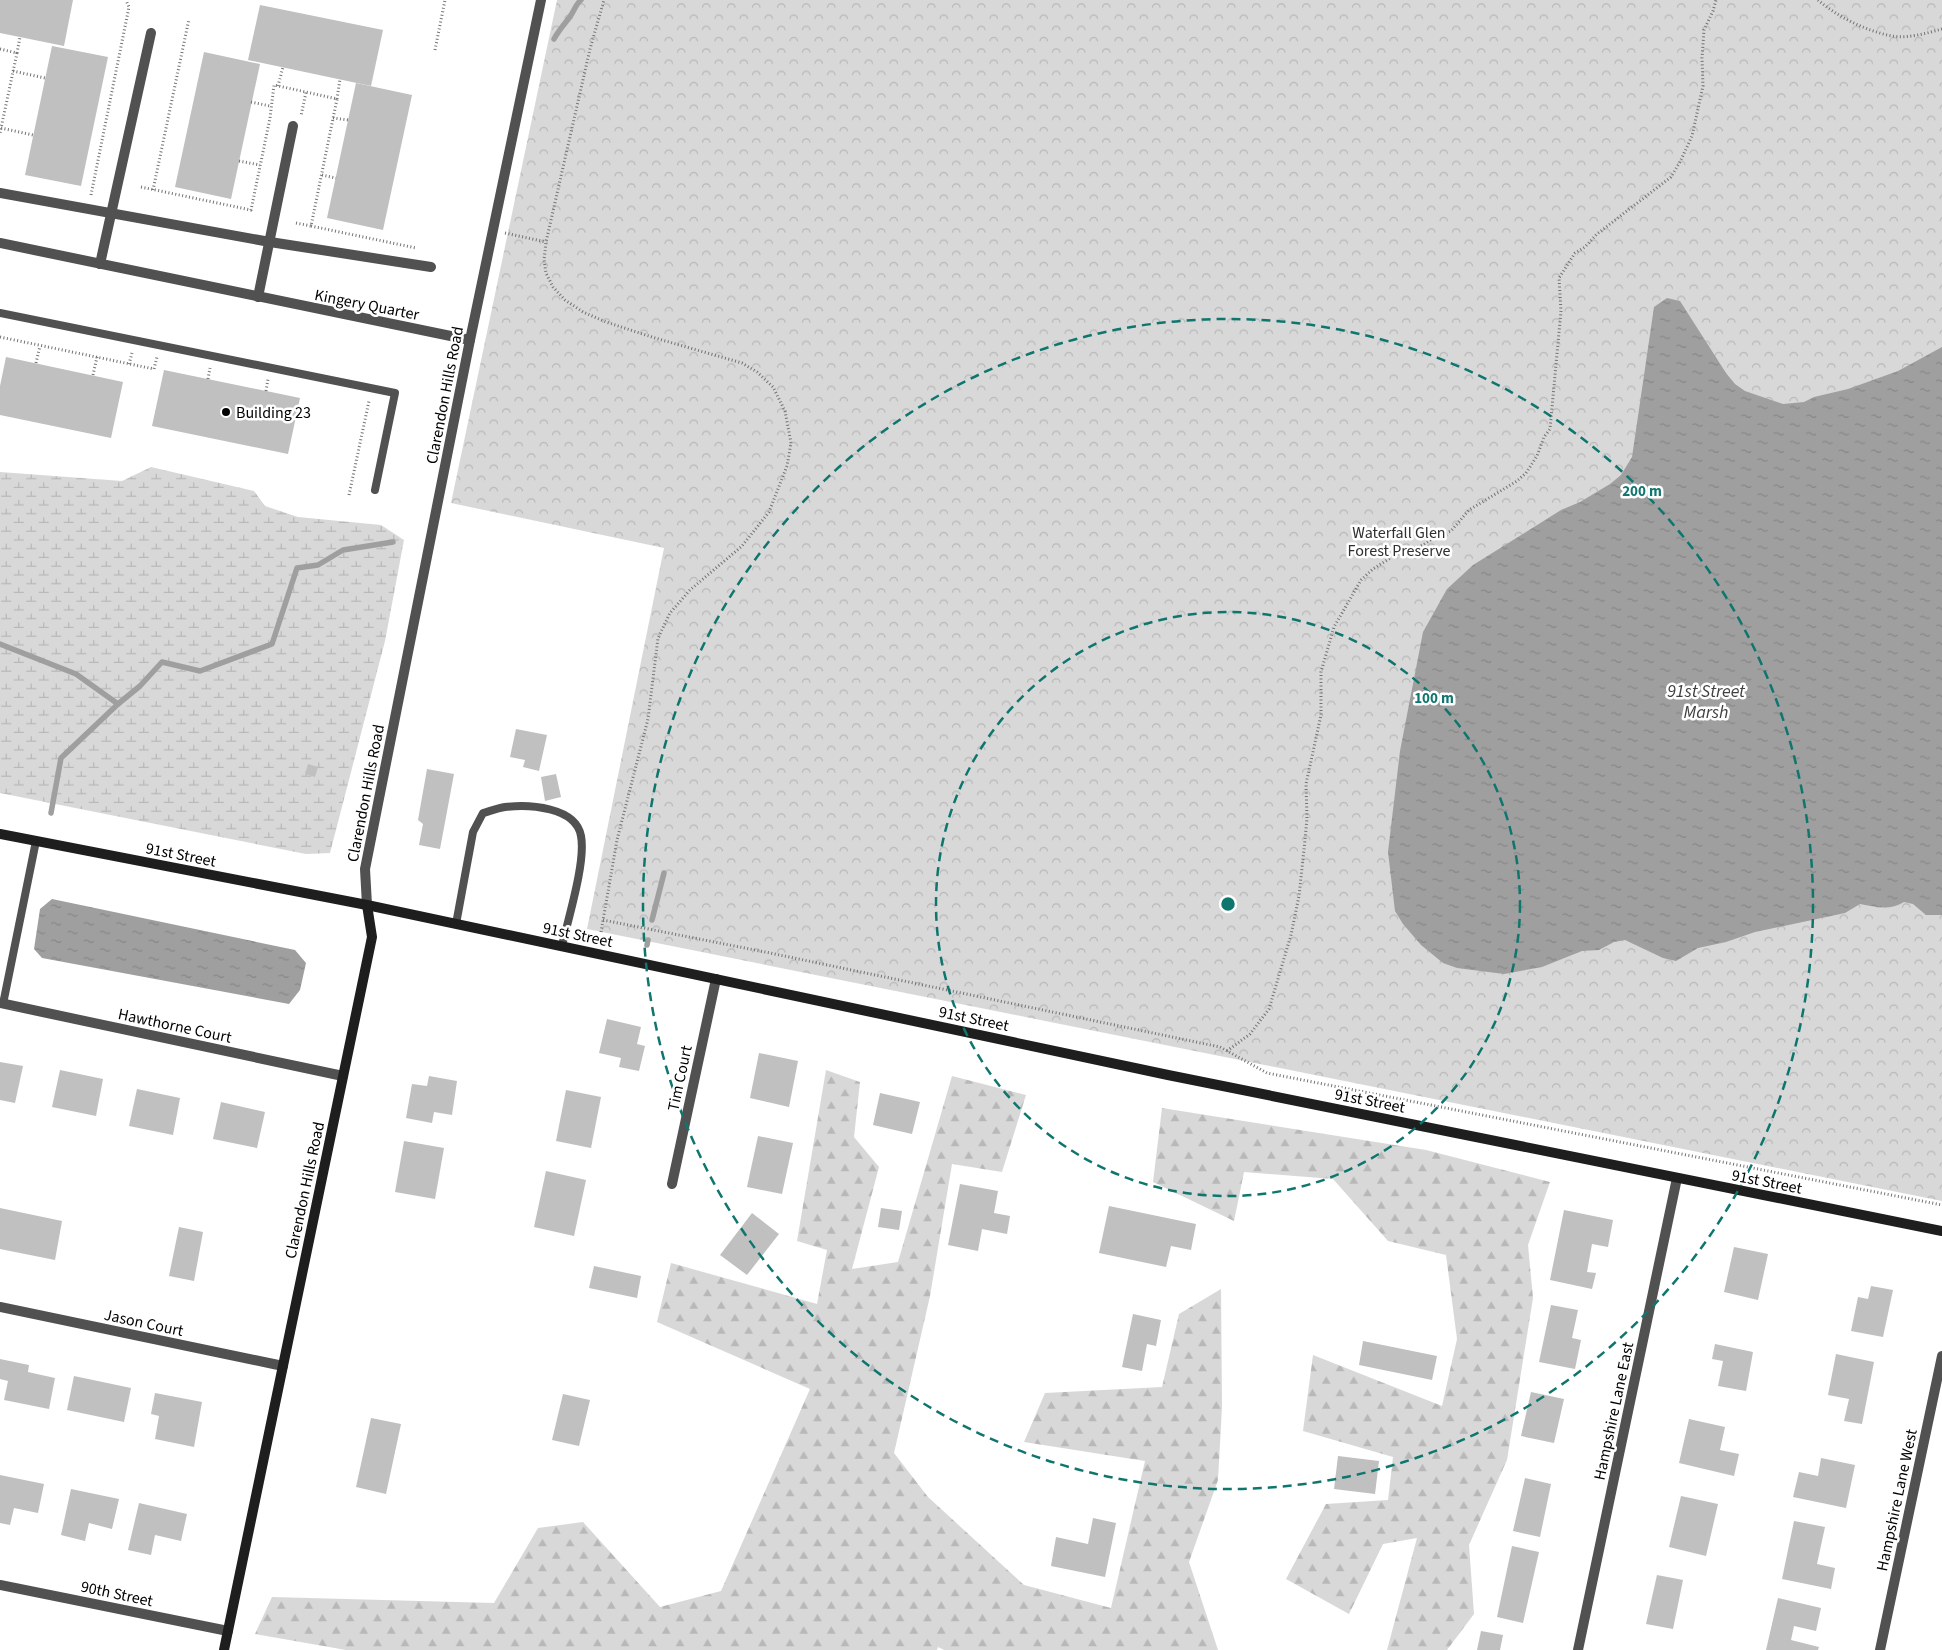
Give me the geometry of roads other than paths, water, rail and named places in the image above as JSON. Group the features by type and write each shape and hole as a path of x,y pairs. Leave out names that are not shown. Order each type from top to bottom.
{"main road":[{"name":"91st Street","path":"0,834 367,905 1159,1073 1942,1231"},
{"name":"Clarendon Hills Road","path":"224,1650 372,937 367,905"}],"street":[{"name":"Clarendon Hills Road","path":"367,905 365,869 470,340 541,0"},
{"path":"100,264 151,33"},
{"path":"258,297 296,125"},
{"path":"0,193 270,242 431,267"},
{"name":"Kingery Quarter","path":"0,243 470,340"},
{"name":"Tim Court","path":"672,1184 716,979"},
{"name":"Hawthorne Court","path":"1,1003 343,1076"},
{"name":"Hampshire Lane East","path":"1578,1650 1677,1178"},
{"name":"Jason Court","path":"0,1307 282,1366"},
{"name":"Hampshire Lane West","path":"1880,1650 1942,1356"},
{"name":"90th Street","path":"0,1585 228,1631"}],"lane":[{"path":"0,313 395,393 375,490"},
{"path":"456,924 473,832 483,814 505,807 534,806 561,812 575,823 581,836 580,865 562,946"},
{"path":"1,1003 36,841"}],"water":[{"name":"91st Street Marsh","path":"1667,298 1680,301 1735,384 1745,391 1783,404 1804,402 1814,397 1848,389 1898,371 1942,347 1942,915 1926,915 1913,904 1904,902 1893,907 1860,904 1845,913 1755,932 1726,942 1698,948 1676,961 1663,958 1625,940 1614,942 1599,950 1582,951 1542,967 1504,974 1457,968 1443,963 1421,945 1403,924 1395,911 1388,852 1400,751 1423,632 1447,589 1473,565 1561,510 1580,502 1610,484 1621,475 1632,457 1654,307"},
{"path":"52,899 295,950 306,963 300,990 289,1004 42,958 34,949 40,909"}],"waterway":[{"path":"554,39 581,0"},
{"path":"0,644 76,674 118,704 140,686 162,662 200,671 272,644 297,568 318,565 343,550 393,542"},
{"path":"51,813 61,758 118,704"},
{"path":"652,920 664,873"},
{"path":"647,945 648,940"}],"place":[{"name":"Building 23","path":"226,412"}],"park label":[{"name":"Waterfall Glen Forest Preserve","path":"1399,541"}]}
